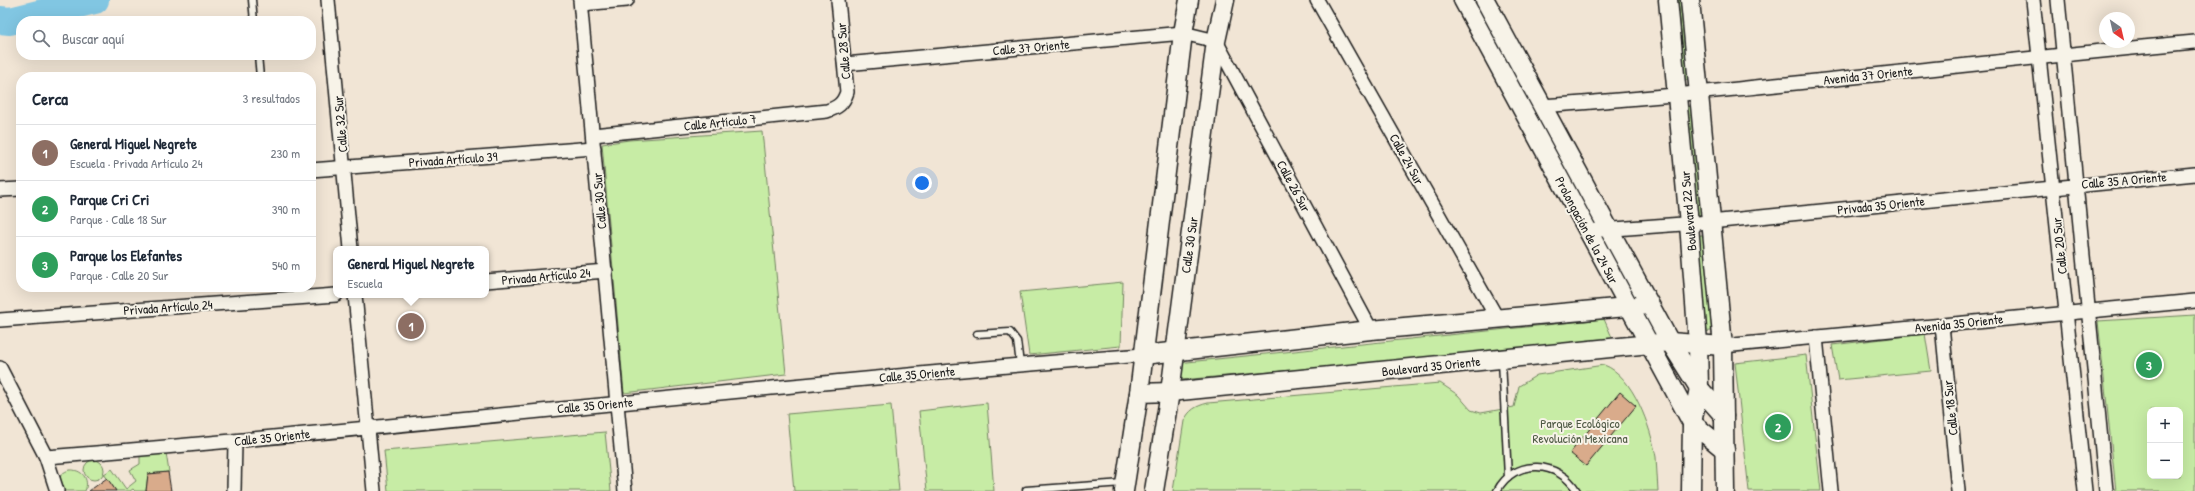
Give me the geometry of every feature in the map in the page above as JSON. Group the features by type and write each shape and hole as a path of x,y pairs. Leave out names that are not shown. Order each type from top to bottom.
{"main road":[{"path":"1124,487 1139,393 1164,194 1182,33 1189,0"},
{"name":"Calle 30 Sur","path":"1154,491 1170,392 1216,42 1225,0"},
{"name":"Prolongación de la 24 Sur","path":"1463,0 1692,423 1725,450"},
{"name":"Prolongación de la 24 Sur","path":"1484,0 1670,342 1699,388 1724,416"},
{"name":"Boulevard 22 Sur","path":"1668,0 1689,224 1698,343 1699,388 1692,423 1691,491"},
{"name":"Boulevard 22 Sur","path":"1690,0 1723,346 1726,491"},
{"path":"1143,355 1175,353 1371,330 1649,305"},
{"name":"Boulevard 35 Oriente","path":"1139,393 1170,392 1670,342 1723,346"}],"street":[{"name":"Calle 32 Sur","path":"328,0 351,246"},
{"path":"580,2 627,0"},
{"name":"Calle 28 Sur","path":"838,0 847,92 844,101"},
{"name":"Calle 24 Sur","path":"1317,0 1497,318"},
{"name":"Calle 20 Sur","path":"2033,0 2085,491"},
{"name":"Calle 20 Sur","path":"2058,0 2106,491"},
{"name":"Calle 30 Sur","path":"580,2 606,271 625,491"},
{"name":"Calle 37 Oriente","path":"845,64 1182,33 1216,42"},
{"name":"Calle 26 Sur","path":"1216,42 1371,330"},
{"name":"Avenida 37 Oriente","path":"1541,106 1699,94 2039,56 2195,42"},
{"name":"Calle Artículo 7","path":"593,134 827,111 838,107 844,101"},
{"name":"Privada Artículo 39","path":"316,170 594,148"},
{"name":"Calle 35 A Oriente","path":"2052,187 2195,174"},
{"name":"Privada 35 Oriente","path":"1710,222 2052,187"},
{"path":"0,190 16,189"},
{"path":"1587,231 1710,222"},
{"name":"Privada Artículo 24","path":"489,282 606,271"},
{"name":"Privada Artículo 24","path":"0,320 333,295"},
{"path":"355,298 374,491"},
{"name":"Avenida 35 Oriente","path":"1723,346 2195,301"},
{"name":"Calle 18 Sur","path":"1942,325 1958,491"},
{"path":"1816,337 1831,491"},
{"name":"Calle 35 Oriente","path":"46,457 235,442 368,427 1020,364 1143,355"},
{"path":"0,368 46,457 57,491"},
{"path":"234,491 235,442"}],"lane":[{"path":"252,0 254,16"},
{"path":"258,60 260,72"},
{"path":"977,334 1010,332 1016,341 1020,364"},
{"path":"1502,359 1508,477"},
{"path":"1497,491 1508,477 1519,470 1533,467 1548,468 1561,473 1572,482 1578,491"},
{"path":"1026,490 1124,487"}],"green space":[{"path":"1678,0 1688,0 1695,79 1685,80"},
{"path":"1696,106 1706,214 1690,216 1680,107"},
{"path":"762,131 786,374 624,393 602,144 629,140"},
{"path":"1710,234 1718,330 1703,332 1693,236"},
{"path":"1123,282 1121,346 1029,355 1020,292"},
{"path":"2195,315 2195,491 2116,491 2098,321"},
{"path":"1604,319 1614,342 1180,380 1178,363"},
{"path":"1925,334 1931,371 1838,380 1832,345"},
{"path":"1806,355 1821,491 1749,491 1735,363"},
{"name":"Parque Ecológico Revolución Mexicana","path":"1604,365 1624,380 1632,391 1645,418 1654,445 1658,491 1173,491 1184,421 1191,411 1204,404 1440,383 1458,395 1471,410 1481,413 1514,407 1519,386 1537,375"},
{"path":"987,403 994,491 927,491 919,411"},
{"path":"891,405 899,491 794,491 787,414"},
{"path":"605,432 611,491 388,491 384,451"},
{"path":"166,453 169,472 148,474 146,491 135,491 133,489 130,491 116,491 104,474 112,469 126,489 136,481 130,470 140,464 140,455"},
{"path":"94,460 101,463 104,470 101,477 94,480 87,477 84,470 87,463"},
{"path":"69,470 78,471 84,476 86,479 85,491 60,491 60,478 63,473"}],"building":[{"path":"1620,392 1636,406 1586,466 1570,453"},
{"path":"168,472 171,491 146,491 148,474"},
{"path":"107,478 116,491 89,491"}],"waterway":[{"path":"30,16 95,0"},
{"path":"0,20 10,21 16,20"}],"place":[{"name":"General Miguel Negrete","path":"411,326"},
{"name":"Parque los Elefantes","path":"2149,365"},
{"name":"Parque Cri Cri","path":"1778,427"}]}
